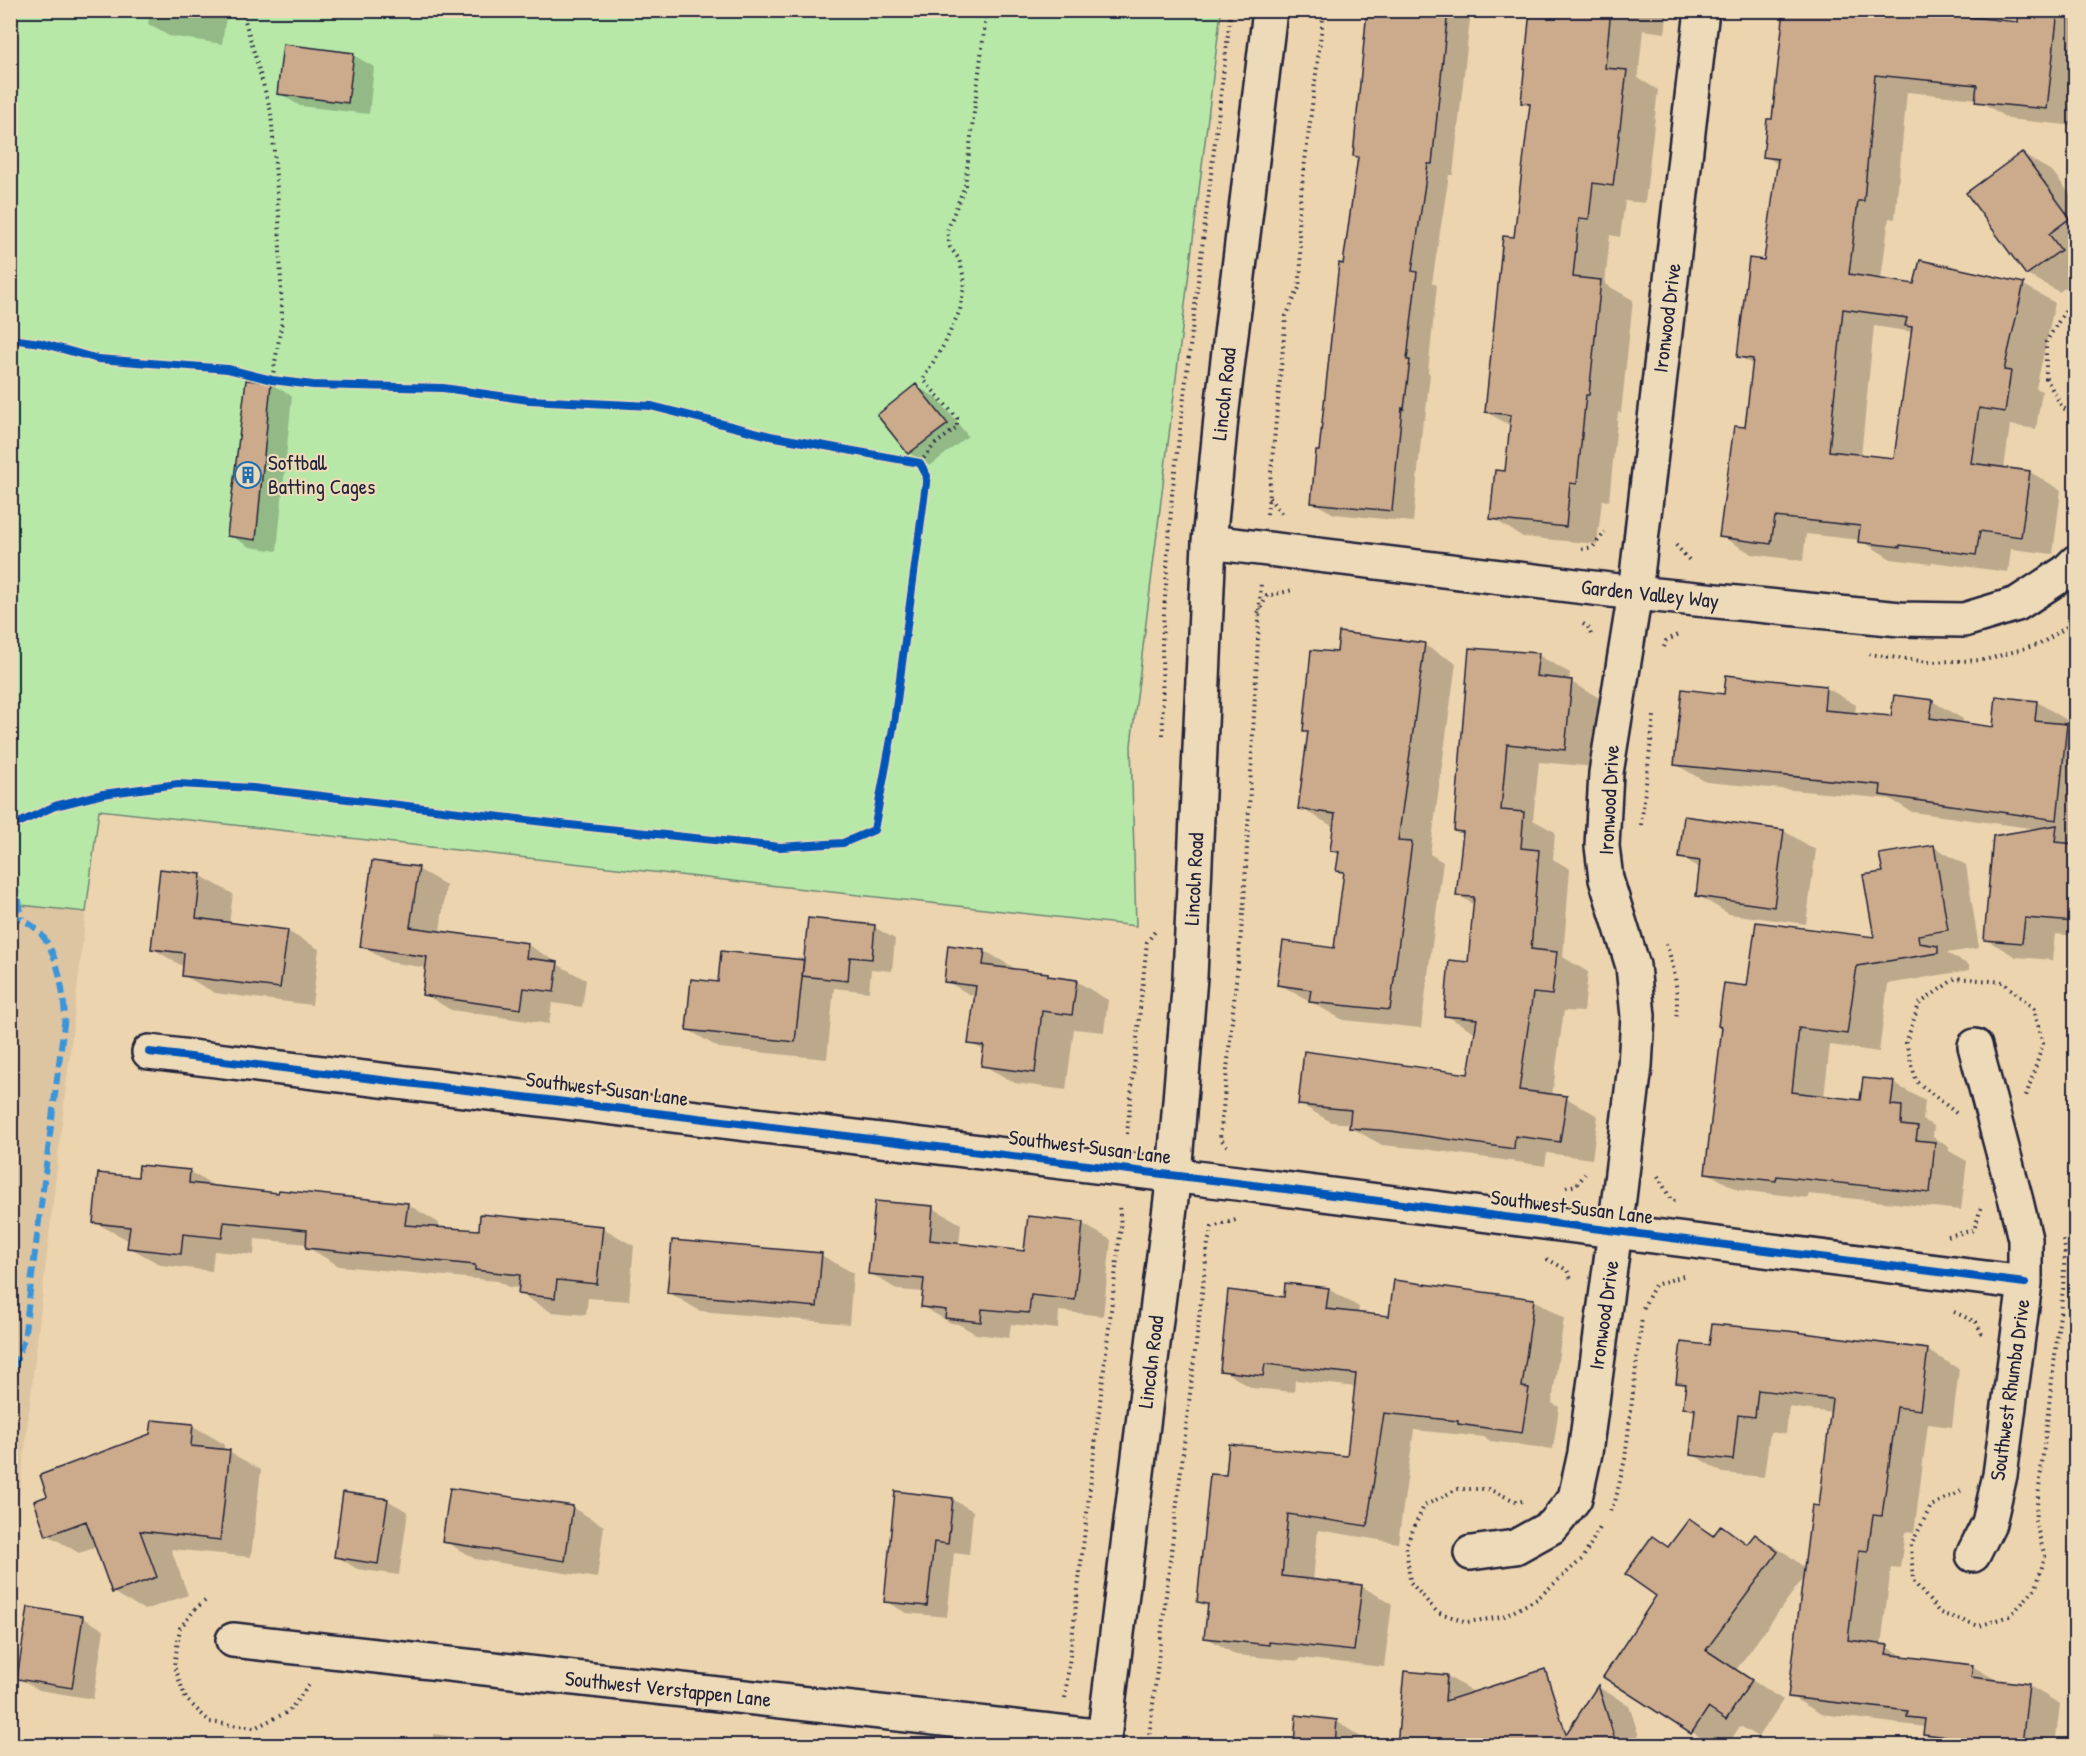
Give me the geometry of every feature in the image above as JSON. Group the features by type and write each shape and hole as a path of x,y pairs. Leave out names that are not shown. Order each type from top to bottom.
{"street":[{"name":"Lincoln Road","path":"1103,1741 1174,1175 1190,977 1209,543 1221,418 1270,10"},
{"name":"Ironwood Drive","path":"1471,1553 1515,1547 1553,1526 1575,1498 1585,1453 1615,1231 1635,1066 1638,1017 1633,966 1606,879 1602,846 1606,773 1635,593 1702,10"},
{"name":"Garden Valley Way","path":"1209,543 1635,593 1900,619 1964,620 2017,604 2066,572 2076,562"},
{"name":"Southwest Rhumba Drive","path":"1973,1555 1989,1523 2000,1475 2025,1283 2025,1239 1975,1046"},
{"name":"Southwest Susan Lane","path":"150,1052 1174,1175 2025,1283"},
{"name":"Southwest Verstappen Lane","path":"233,1640 1061,1733 1103,1741"}],"path":[{"path":"242,10 271,112 279,216 282,321 272,380"},
{"path":"920,463 934,445 957,428 957,418 924,379 949,335 960,310 965,282 959,259 950,247 947,231 965,185 986,10"},
{"path":"1162,736 1161,642 1172,495 1231,10"},
{"path":"2076,306 2065,310 2046,342 2046,378 2062,407 2076,417"},
{"path":"10,339 41,343 98,359 228,369 272,380 313,385 443,388 529,400 651,406 770,436 920,463"},
{"path":"10,827 55,806 103,794 178,784 253,788 780,847 843,843 874,830 894,723 927,476 920,463"},
{"path":"1269,498 1288,522"},
{"path":"1570,550 1593,547 1608,529"},
{"path":"1675,540 1677,548 1690,561 1700,563"},
{"path":"1258,613 1268,596 1290,590 1302,591"},
{"path":"1580,623 1588,627 1594,644"},
{"path":"1061,1733 1121,1226 1119,1206 1147,942 1160,925"},
{"path":"1220,1138 1227,1146 1235,1150"},
{"path":"1557,1189 1577,1185 1590,1167"}],"shaded area":[{"path":"11,904 86,912 11,1570"}],"green space":[{"path":"11,11 1221,11 1131,745 1136,926 99,810 86,912 11,904"}],"building":[{"path":"1367,10 1448,10 1432,164 1428,164 1412,271 1417,272 1407,360 1410,360 1404,409 1402,408 1392,511 1311,503 1316,451 1319,451 1339,263 1343,264 1358,157 1353,156"},
{"path":"1530,10 1611,10 1605,68 1627,70 1613,186 1593,183 1589,219 1579,218 1573,277 1601,280 1577,484 1570,483 1566,527 1490,519 1495,470 1505,471 1511,415 1485,412 1503,236 1514,237 1530,104 1521,103"},
{"path":"1784,10 1950,10 1950,15 2018,22 2019,10 2058,10 2047,109 1975,102 1977,85 1875,75 1864,201 1858,201 1849,274 1914,284 1920,260 2024,283 2004,370 2011,371 2005,412 1979,408 1971,463 2030,471 2021,537 1980,531 1976,555 1858,542 1860,526 1775,517 1771,544 1719,537 1734,426 1745,427 1753,359 1737,357 1749,258 1764,260 1778,159 1763,157 1767,119 1772,119","holes":["1843,309 1907,318 1905,326 1912,327 1894,458 1829,451"]},
{"path":"283,44 354,53 348,103 277,94"},
{"path":"2022,152 2070,218 2049,234 2061,250 2026,275 1966,193"},
{"name":"Softball Batting Cages","path":"246,380 271,383 256,540 227,536"},
{"path":"916,384 948,424 908,454 877,415"},
{"path":"1339,632 1425,643 1398,841 1412,842 1390,1010 1309,1002 1311,990 1277,985 1283,941 1334,948 1344,872 1336,871 1339,852 1330,851 1335,814 1298,809 1308,731 1303,731 1311,650 1337,652"},
{"path":"1469,648 1539,653 1536,676 1572,680 1565,750 1507,744 1501,810 1524,812 1521,848 1539,850 1531,949 1557,952 1552,995 1533,993 1519,1090 1567,1096 1560,1142 1515,1136 1514,1149 1391,1131 1349,1128 1351,1110 1298,1105 1304,1051 1468,1074 1477,1019 1444,1016 1449,960 1468,962 1474,897 1456,896 1463,832 1454,831"},
{"path":"1726,675 1826,686 1824,710 1891,716 1894,695 1933,700 1930,718 1993,727 1996,696 2037,701 2035,721 2067,724 2057,820 1880,795 1881,785 1674,765 1682,689 1724,694"},
{"path":"1684,816 1784,830 1774,907 1696,896 1700,861 1679,858"},
{"path":"2057,825 2055,842 2076,844 2074,922 2025,918 2022,943 1984,940 1993,836"},
{"path":"1934,845 1948,930 1918,935 1919,943 1938,946 1938,953 1857,966 1847,1034 1799,1028 1792,1092 1860,1100 1863,1078 1894,1081 1891,1105 1902,1106 1901,1125 1918,1127 1916,1140 1935,1142 1930,1193 1777,1176 1776,1181 1705,1173 1722,1027 1718,1026 1724,983 1747,986 1756,922 1874,937 1863,875 1883,872 1879,854"},
{"path":"372,861 419,867 410,927 528,943 526,958 558,962 554,992 524,988 521,1009 422,995 427,957 360,947"},
{"path":"160,869 201,874 196,918 288,930 280,988 182,976 184,953 151,949"},
{"path":"808,918 875,925 872,959 850,957 848,981 802,976"},
{"path":"948,945 985,950 983,965 1048,973 1048,976 1077,980 1072,1015 1042,1011 1035,1073 981,1066 984,1046 968,1044 976,986 944,982"},
{"path":"721,951 804,960 795,1042 686,1030 691,979 718,982"},
{"path":"139,1165 190,1170 189,1183 278,1193 279,1190 408,1203 405,1225 479,1230 480,1214 603,1226 597,1284 557,1280 555,1298 518,1294 520,1275 475,1270 475,1265 306,1248 307,1230 224,1222 222,1238 183,1234 181,1254 127,1248 130,1227 93,1223 98,1173 138,1177"},
{"path":"875,1201 933,1206 930,1240 1024,1251 1028,1216 1083,1222 1075,1300 1031,1295 1029,1313 982,1309 981,1322 945,1318 946,1310 921,1307 924,1279 868,1274"},
{"path":"672,1240 822,1253 817,1307 667,1293"},
{"path":"1394,1280 1534,1299 1522,1387 1529,1388 1522,1433 1458,1424 1458,1421 1384,1413 1367,1526 1288,1514 1282,1576 1362,1585 1354,1651 1204,1638 1208,1604 1197,1602 1210,1474 1226,1475 1229,1444 1347,1456 1356,1374 1265,1364 1263,1376 1220,1371 1228,1290 1284,1297 1285,1283 1329,1288 1326,1309 1389,1316"},
{"path":"1712,1324 1928,1349 1920,1410 1897,1407 1882,1516 1873,1515 1868,1551 1859,1550 1848,1640 1888,1645 1886,1654 1973,1665 1971,1677 2029,1684 2022,1745 1923,1734 1925,1719 1907,1717 1908,1711 1788,1697 1812,1505 1819,1506 1832,1399 1758,1390 1755,1417 1738,1415 1733,1460 1690,1455 1695,1409 1683,1408 1686,1384 1676,1383 1681,1342 1709,1345"},
{"path":"152,1420 193,1424 191,1446 230,1450 220,1540 140,1531 157,1577 112,1593 86,1521 46,1536 34,1501 47,1496 40,1475 150,1434"},
{"path":"450,1488 573,1506 565,1561 442,1542"},
{"path":"895,1491 953,1498 948,1544 934,1542 927,1606 884,1602"},
{"path":"343,1492 388,1499 378,1564 334,1557"},
{"path":"1689,1519 1713,1536 1721,1525 1747,1544 1755,1534 1778,1552 1706,1650 1752,1680 1726,1720 1708,1708 1691,1734 1603,1677 1656,1596 1625,1574 1652,1536 1668,1547"},
{"path":"28,1607 83,1616 72,1688 17,1679"},
{"path":"1545,1669 1566,1734 1598,1685 1617,1746 1397,1746 1404,1671 1447,1675 1445,1701"},
{"path":"1296,1715 1337,1720 1335,1746 1294,1746"}],"marked path":[{"path":"10,884 18,895 22,918"},
{"path":"10,916 25,921 46,941 58,970 65,1016 24,1339 10,1379"}],"cycle path":[{"path":"10,339 41,343 98,359 228,369 272,380 313,385 443,388 529,400 651,406 770,436 920,463 927,476 894,723 874,830 843,843 780,847 253,788 178,784 103,794 55,806 10,827"},
{"path":"149,1052 1237,1183 2025,1283"}],"place":[{"name":"Softball Batting Cages","path":"248,475"}]}
